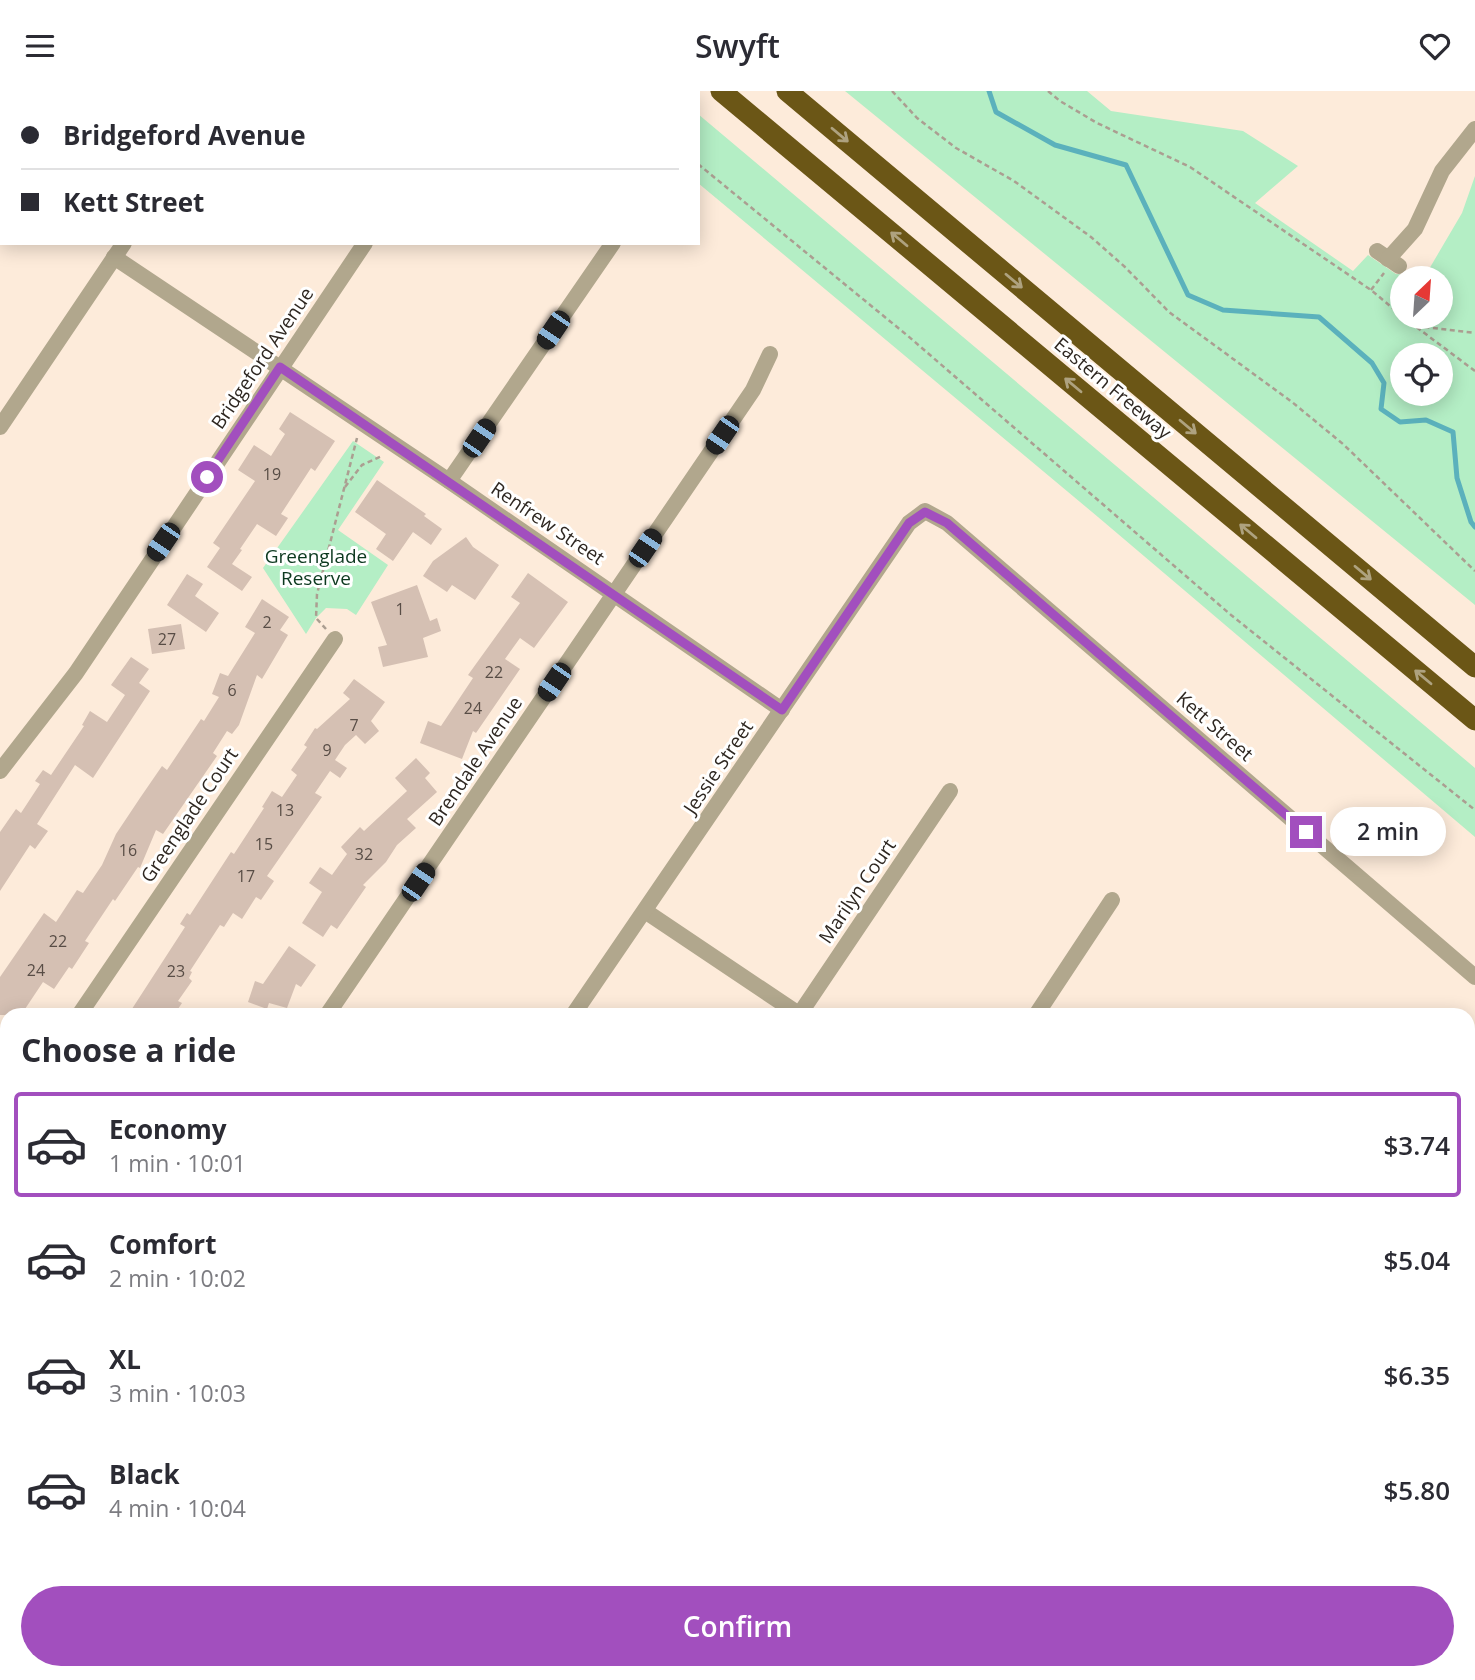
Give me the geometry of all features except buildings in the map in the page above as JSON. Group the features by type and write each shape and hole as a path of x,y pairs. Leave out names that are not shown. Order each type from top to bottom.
{"highway":[{"name":"Eastern Freeway","path":"721,91 1475,720"},
{"name":"Eastern Freeway","path":"787,91 1475,667"}],"street":[{"path":"1388,259 1415,229 1434,183 1475,129"},
{"path":"0,427 123,245"},
{"name":"Bridgeford Avenue","path":"0,771 76,673 364,245"},
{"path":"449,481 612,245"},
{"name":"Renfrew Street","path":"114,257 449,481 782,710"},
{"name":"Brendale Avenue","path":"332,1008 753,390 770,354"},
{"name":"Jessie Street","path":"578,1008 909,523 925,512"},
{"name":"Kett Street","path":"925,512 947,523 1475,977"},
{"name":"Greenglade Court","path":"84,1008 335,639"},
{"name":"Marilyn Court","path":"805,1008 950,791"},
{"path":"1041,1008 1112,900"},
{"path":"645,911 790,1008"}],"path":[{"path":"892,91 916,118 956,148 1014,181 1081,230 1125,267 1169,312 1292,402 1343,444 1475,571"},
{"path":"1048,91 1097,123 1189,167 1371,290 1390,306"},
{"path":"700,166 908,336 1231,615 1475,810"},
{"path":"1419,329 1475,371"},
{"path":"1441,329 1475,333"},
{"path":"335,639 316,618 317,594 361,423"},
{"path":"343,490 362,465 398,448"}],"green space":[{"path":"845,91 1087,91 1111,111 1243,131 1298,166 1255,203 1353,271 1368,255 1390,270 1390,329 1453,329 1453,266 1431,266 1462,213 1475,176 1475,605"},
{"path":"700,116 1475,768 1475,837 700,185"},
{"name":"Greenglade Reserve","path":"353,441 384,462 338,530 388,565 356,615 347,609 326,608 306,634 263,568"}],"waterway":[{"path":"989,91 996,112 1055,145 1126,165 1188,295 1223,310 1319,317 1372,363 1384,383 1381,409 1400,422 1426,420 1453,432 1457,478 1475,527"}],"route":[{"path":"207,477 280,367 782,710 909,523 925,512 947,523 1306,832"}]}
